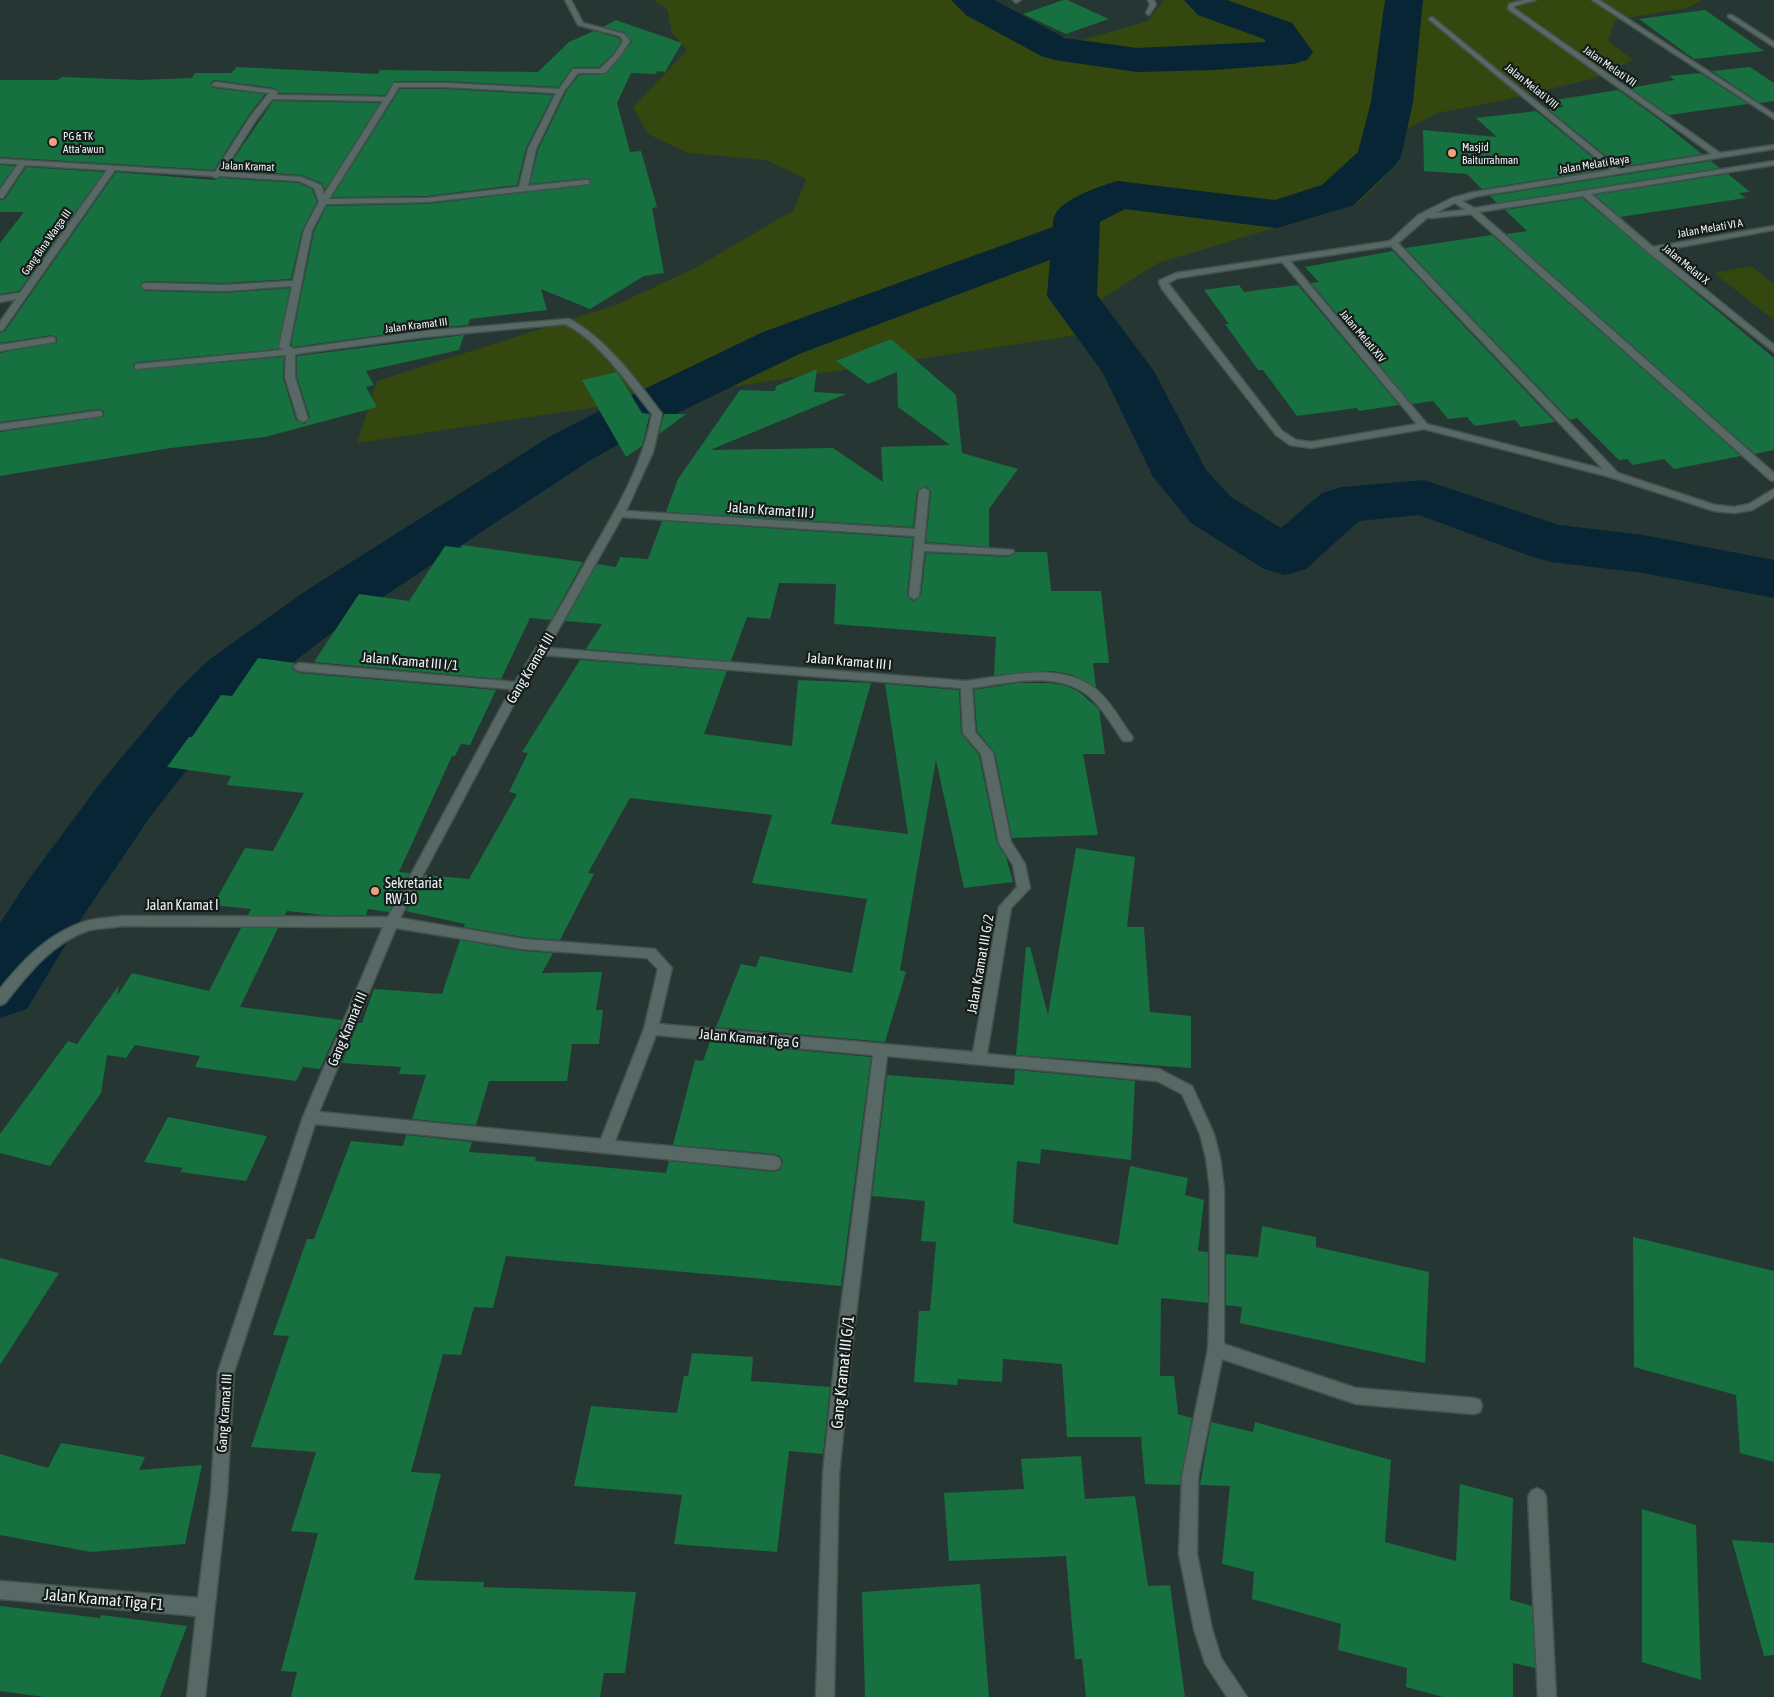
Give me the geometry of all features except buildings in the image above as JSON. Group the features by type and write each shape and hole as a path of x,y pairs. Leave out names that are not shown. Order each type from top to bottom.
{"street":[{"path":"523,189 532,149 561,91 576,71 602,71 618,55 628,41 622,35 580,24 568,0"},
{"path":"1149,13 1153,5 1151,0"},
{"name":"Jalan Melati VII","path":"1533,0 1511,5 1511,9 1718,155"},
{"path":"1595,0 1774,117"},
{"path":"1730,16 1774,45"},
{"name":"Jalan Melati VIII","path":"1432,18 1617,171"},
{"path":"216,84 272,90 274,92 253,119 216,176"},
{"path":"303,419 290,377 291,351 284,347 308,230 323,202 397,85 561,91"},
{"path":"271,97 387,99"},
{"name":"Jalan Melati Raya","path":"1393,243 1422,216 1455,200 1477,194 1774,147"},
{"name":"Jalan Kramat","path":"0,161 216,176 301,179 318,187 323,202"},
{"path":"0,196 24,162"},
{"name":"Jalan Melati Raya","path":"1422,216 1473,211 1774,163"},
{"name":"Gang Bina Warga III","path":"0,328 112,169"},
{"path":"323,202 427,200 586,182"},
{"name":"Jalan Melati X","path":"1585,193 1651,250 1774,349"},
{"path":"1455,200 1473,211 1774,478"},
{"name":"Jalan Melati VI A","path":"1651,250 1774,228"},
{"path":"1614,475 1393,243 1176,276 1163,282 1166,289 1279,433 1288,440 1300,445 1311,445 1424,426 1614,475 1714,508 1734,510 1752,506 1774,492"},
{"name":"Jalan Melati XIV","path":"1284,260 1424,426"},
{"path":"145,286 225,288 297,283"},
{"path":"0,299 24,295"},
{"name":"Jalan Kramat III","path":"138,367 291,351 434,333 566,321 574,323 580,328 639,391 657,414"},
{"path":"0,348 52,340"},
{"path":"0,427 99,414"},
{"name":"Gang Kramat III","path":"196,1697 219,1494 226,1372 310,1117 392,922 518,686 541,652 620,514 648,454 657,414"},
{"path":"914,596 924,491"},
{"name":"Jalan Kramat III J","path":"620,514 920,533"},
{"path":"919,547 1009,552"},
{"name":"Jalan Kramat III I","path":"541,652 966,685 1026,678 1067,678 1094,694 1128,738"},
{"name":"Jalan Kramat III I/1","path":"299,667 518,686"},
{"name":"Jalan Kramat III G/2","path":"966,685 969,733 987,754 1005,843 1019,864 1024,888 1011,897 1005,907 979,1059"},
{"name":"Jalan Kramat I","path":"0,999 27,965 60,939 87,926 121,921 392,922"},
{"path":"392,922 523,944 650,953 665,968 651,1029 606,1146"},
{"name":"Jalan Kramat Tiga G","path":"651,1029 1159,1075 1187,1090 1207,1134 1213,1158 1217,1189 1218,1290 1216,1349"},
{"name":"Gang Kramat III G/1","path":"825,1697 831,1474 844,1346 881,1050"},
{"path":"310,1117 774,1163"},
{"path":"1238,1697 1214,1663 1203,1629 1188,1554 1190,1477 1216,1349 1356,1396 1474,1406"},
{"path":"1537,1497 1547,1697"},
{"name":"Jalan Kramat Tiga F1","path":"0,1590 207,1608"}],"green space":[{"path":"653,0 969,0 1012,27 1082,40 1148,21 1164,0 1702,0 1687,8 1615,20 1608,41 1633,60 1591,79 1500,101 1437,113 1392,137 1383,179 1358,203 1158,263 1103,298 1084,334 357,443 377,381 616,305 695,268 794,210 806,179 766,160 688,153 648,134 633,107 687,50 672,33 667,9"},
{"path":"1751,266 1774,284 1774,320 1714,273"}],"waterway":[{"path":"970,0 979,7 1055,48 1137,60 1214,58 1293,52 1278,31 1211,7 1203,0"},
{"path":"1404,0 1392,102 1379,157 1338,195 1277,214 1118,195 1077,216 1072,296 1128,371 1181,477 1211,510 1285,556 1342,505 1424,497 1551,543 1643,554 1774,579"},
{"path":"0,987 55,899 126,799 202,705 233,675 329,604 569,449 628,417 781,343 1075,235"}],"place":[{"name":"PG & TK Atta'awun","path":"53,142"},
{"name":"Masjid Baiturrahman","path":"1452,153"},
{"name":"Sekretariat RW 10","path":"375,891"}]}
